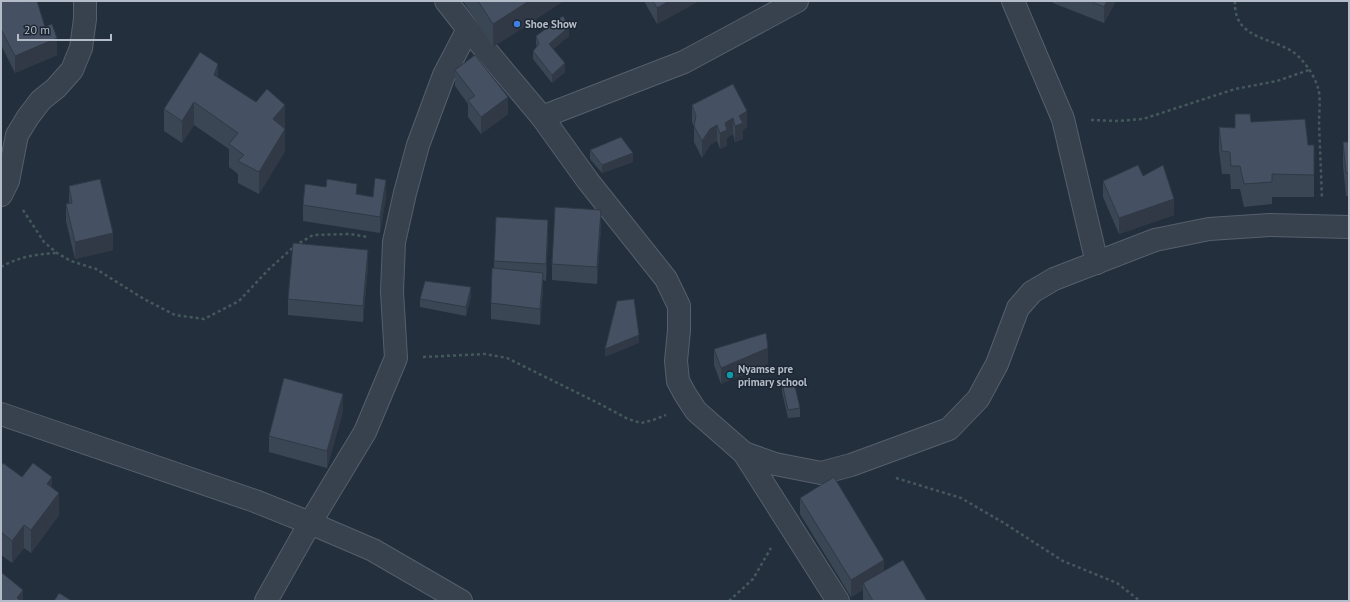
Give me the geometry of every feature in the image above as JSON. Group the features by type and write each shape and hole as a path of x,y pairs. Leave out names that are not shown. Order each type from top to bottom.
{"street":[{"path":"4,188 17,135 41,100 56,88 72,70 81,48 85,19 85,1"},
{"path":"446,1 542,117 588,181 666,279 679,306 679,330 676,362 678,381 685,394 702,418 744,453 838,601"},
{"path":"542,117 684,62 797,1"},
{"path":"1013,1 1063,118 1097,263"},
{"path":"266,601 310,523 365,432 396,358 392,292 394,242 405,192 418,145 444,75 468,29"},
{"path":"744,453 775,464 821,473 851,465 949,428 978,398 997,364 1018,308 1032,292 1054,279 1155,240 1209,229 1270,226 1349,227"},
{"path":"1,414 255,502 310,523 373,550 461,601"}],"path":[{"path":"1235,1 1235,7 1241,25 1260,38 1290,50 1299,56 1309,70 1319,89 1320,150 1324,227"},
{"path":"1063,118 1116,121 1143,119 1234,89 1277,81 1309,70"},
{"path":"4,188 44,242 57,253 71,261 96,269 144,299 175,315 204,319 239,301 268,270 296,245 313,235 350,234 394,242"},
{"path":"1,267 12,261 38,254 57,253"},
{"path":"396,358 485,354 507,358 628,419 641,423 670,414 685,394"},
{"path":"896,478 962,498 1063,561 1117,583 1140,601"},
{"path":"729,601 753,580 788,523"}],"building":[{"path":"1,1 37,1 45,27 52,24 57,38 15,56 1,29"},
{"path":"478,1 529,1 493,24"},
{"path":"653,1 669,1 657,8"},
{"path":"1090,1 1107,1 1104,7"},
{"path":"563,16 569,27 549,44 565,63 552,75 533,51 539,44 536,36"},
{"path":"200,52 218,64 214,75 256,102 267,89 285,105 273,119 285,129 259,172 238,161 244,155 229,144 238,133 194,102 182,121 164,109"},
{"path":"475,55 508,97 481,117 468,100 475,96 455,70"},
{"path":"733,84 747,111 739,116 743,123 735,126 733,118 725,123 727,130 720,133 717,125 710,129 702,141 694,126 696,116 692,105"},
{"path":"1235,114 1250,114 1251,122 1305,119 1308,145 1314,145 1314,175 1272,174 1272,182 1244,184 1240,166 1231,166 1230,152 1222,151 1219,127 1235,128"},
{"path":"621,137 633,153 602,165 590,150"},
{"path":"1343,142 1349,142 1349,173 1346,173"},
{"path":"1138,165 1143,176 1163,165 1174,199 1119,218 1103,181"},
{"path":"375,178 386,180 380,217 303,205 305,184 326,187 327,179 357,184 356,194 373,197"},
{"path":"100,179 113,233 75,242 66,204 72,203 69,186"},
{"path":"555,207 601,210 597,267 552,264"},
{"path":"496,217 548,220 546,264 494,261"},
{"path":"293,243 368,250 363,306 288,299"},
{"path":"492,268 543,273 540,309 491,303"},
{"path":"425,281 471,287 466,307 420,299"},
{"path":"634,299 639,335 605,349 617,301"},
{"path":"766,333 768,348 721,368 714,349"},
{"path":"284,378 343,394 327,451 269,436"},
{"path":"794,382 800,408 788,410 782,383"},
{"path":"3,463 22,477 33,463 52,477 47,484 59,493 31,530 24,525 12,541 1,532 1,466"},
{"path":"834,477 884,560 851,580 800,498"},
{"path":"903,560 927,601 873,601 863,583"},
{"path":"1,572 23,590 17,598 21,601 1,601"},
{"path":"59,593 72,601 54,601"}],"place":[{"name":"Shoe Show","path":"517,24"},
{"name":"Nyamse pre primary school","path":"730,375"}]}
